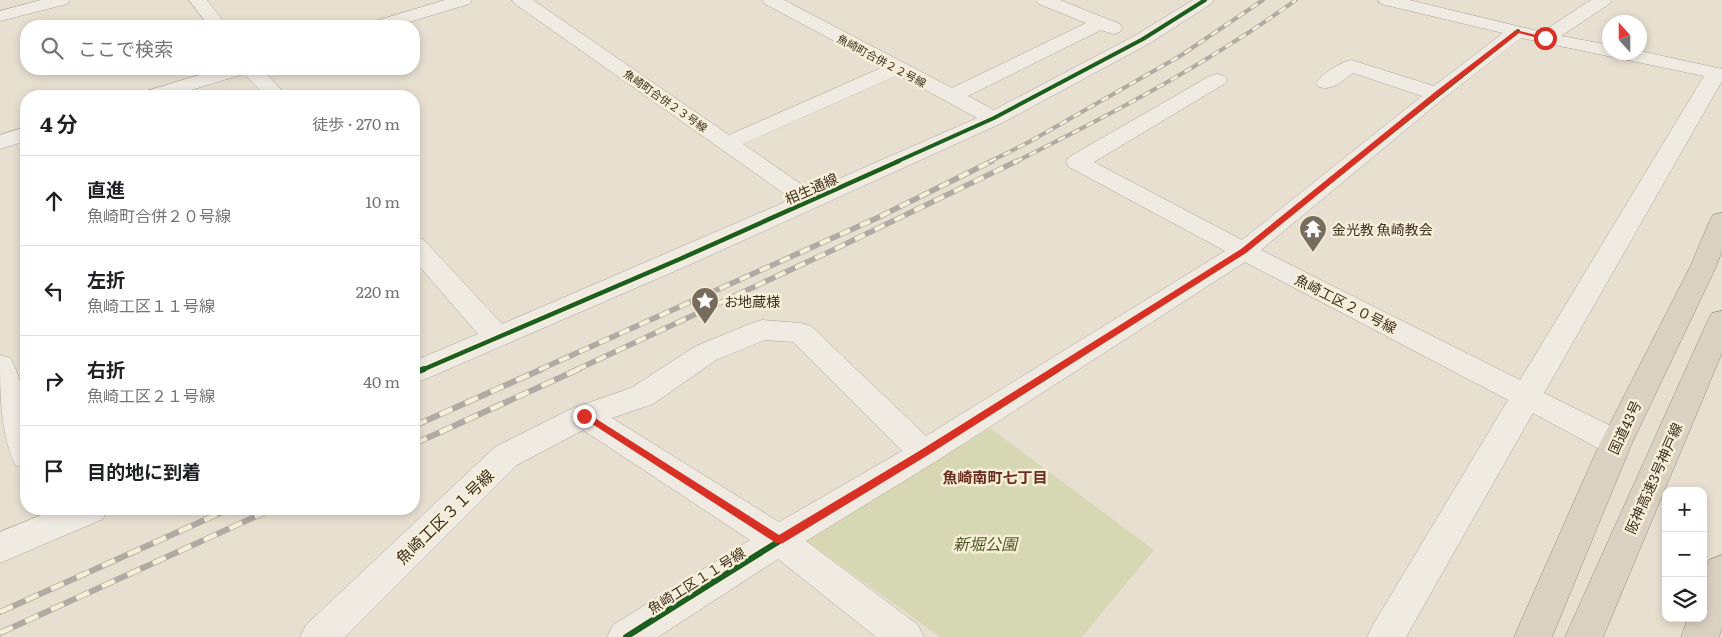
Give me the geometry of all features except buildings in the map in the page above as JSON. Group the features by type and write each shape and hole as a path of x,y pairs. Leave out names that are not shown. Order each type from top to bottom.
{"highway":[{"name":"国道43号","path":"1533,637 1616,443 1703,267 1722,220"},
{"name":"阪神高速3号神戸線","path":"1584,637 1722,320"},
{"path":"1700,637 1722,571"}],"street":[{"path":"0,16 61,0"},
{"path":"200,0 214,20"},
{"path":"398,20 463,0"},
{"name":"魚崎町合併２３号線","path":"521,0 810,201"},
{"name":"魚崎町合併２２号線","path":"770,0 994,118"},
{"path":"1045,0 1142,39"},
{"name":"相生通線","path":"420,370 810,201 994,118 1142,39 1205,0"},
{"path":"1387,0 1545,38 1602,49"},
{"path":"1545,38 1603,0"},
{"path":"951,96 1101,24"},
{"name":"魚崎工区１１号線","path":"626,637 779,540 924,453 1244,251 1437,94 1518,31"},
{"path":"1386,637 1717,78 1697,68 1647,58"},
{"path":"1326,83 1351,66 1437,94"},
{"path":"728,143 897,68"},
{"path":"170,90 219,75"},
{"path":"257,75 271,90"},
{"name":"魚崎工区２０号線","path":"1218,80 1076,162 1616,443"},
{"path":"0,142 20,136"},
{"path":"420,253 497,337"},
{"name":"魚崎工区３１号線","path":"319,637 506,456 584,416 642,396 706,353 762,330 801,333 924,453"},
{"path":"0,365 20,435"},
{"path":"584,416 779,540 905,637"},
{"path":"0,548 44,518 60,515"}],"green space":[{"name":"新堀公園","path":"990,428 1154,550 1082,637 940,637 807,541"}],"railway":[{"path":"989,162 1029,142 1180,56 1263,0"},
{"path":"1016,161 1194,67 1296,0"},
{"path":"539,370 877,218 992,161"},
{"path":"576,370 833,250 1016,161"},
{"path":"420,423 542,369"},
{"path":"420,441 579,369"},
{"path":"0,612 216,515"},
{"path":"0,633 259,515"}],"cycle path":[{"path":"420,370 680,259 994,118 1143,39 1205,0"},
{"path":"626,637 779,540 924,453 1244,251 1437,94 1518,31"}],"place":[{"name":"金光教 魚崎教会","path":"1313,253"},
{"name":"お地蔵様","path":"705,325"}],"district":[{"name":"魚崎南町七丁目","path":"995,476"}],"route":[{"path":"584,416 779,540 924,453 1244,251 1437,94 1518,31 1545,38"}]}
